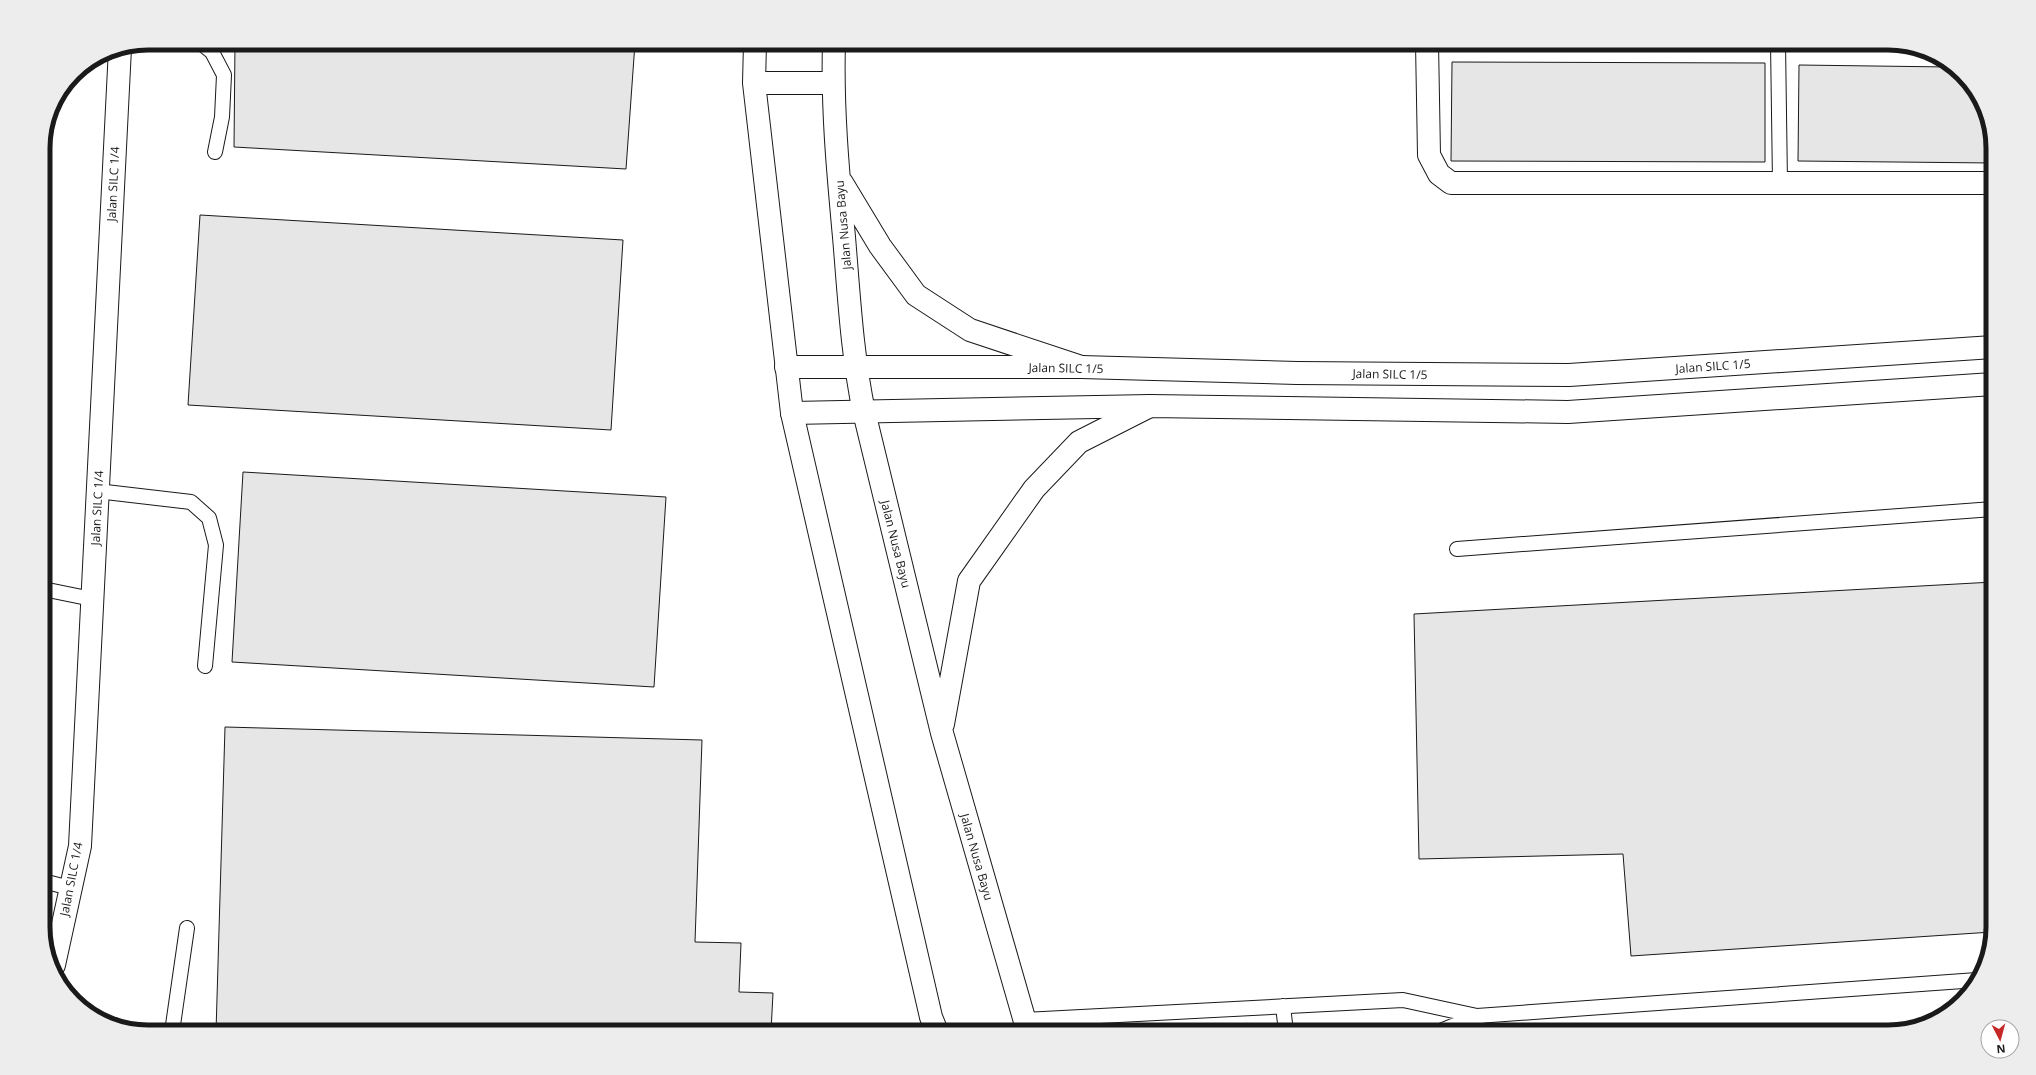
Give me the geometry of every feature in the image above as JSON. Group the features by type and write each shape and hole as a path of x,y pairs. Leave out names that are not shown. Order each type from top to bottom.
{"street":[{"path":"754,50 754,83 792,413 931,1017 934,1025"},
{"name":"Jalan Nusa Bayu","path":"834,50 833,83 839,178 855,366 864,412 942,733 1026,1025"},
{"path":"1427,50 1429,154 1439,174 1451,183 1986,183"},
{"name":"Jalan SILC 1/4","path":"55,959 80,846 120,54"},
{"path":"754,83 833,83"},
{"path":"839,178 880,246 916,295 970,330 1081,367"},
{"name":"Jalan SILC 1/5","path":"786,367 1081,367 1296,373 1569,376 1986,347"},
{"path":"792,413 1150,406 1568,412 1986,384"},
{"path":"942,733 969,581 1034,489 1079,442 1150,406"}],"lane":[{"path":"210,50 224,75 222,117 215,152"},
{"path":"1778,50 1780,183"},
{"path":"97,491 191,502 209,518 216,545 205,666"},
{"path":"1457,549 1986,510"},
{"path":"50,590 92,599"},
{"path":"50,883 70,888"},
{"path":"173,1025 187,928"},
{"path":"1039,1025 1283,1006 1403,1000 1476,1016 1971,980"},
{"path":"1283,1006 1285,1025"},
{"path":"1455,1025 1476,1016"},
{"path":"1476,1016 1477,1025"}],"building":[{"path":"235,50 634,50 626,169 234,147"},
{"path":"1452,62 1765,63 1765,162 1451,161"},
{"path":"1799,65 1944,67 1962,83 1970,93 1981,116 1986,141 1986,163 1798,161"},
{"path":"200,215 623,240 611,430 188,405"},
{"path":"243,472 666,497 654,687 232,662"},
{"path":"1986,582 1986,932 1631,956 1623,854 1419,859 1414,614"},
{"path":"225,727 702,740 695,942 741,943 739,992 773,993 771,1025 216,1025"}]}
